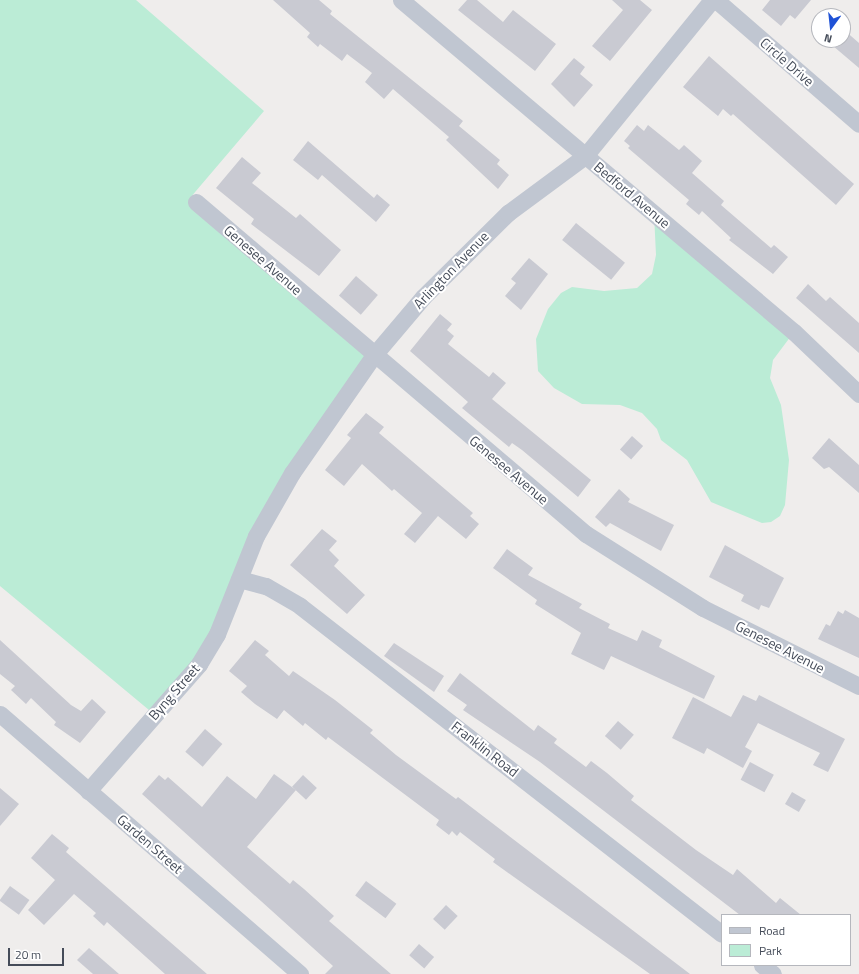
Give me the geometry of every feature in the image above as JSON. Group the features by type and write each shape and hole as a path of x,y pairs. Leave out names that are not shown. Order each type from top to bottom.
{"street":[{"name":"Bedford Avenue","path":"401,0 794,332 859,394"},
{"name":"Arlington Avenue","path":"239,579 256,536 292,473 374,355 423,297 497,223 585,156 712,0"},
{"name":"Circle Drive","path":"716,0 859,124"},
{"name":"Genesee Avenue","path":"196,202 540,497 644,573 703,608 859,686"},
{"name":"Byng Street","path":"88,791 199,664 217,634 239,579"},
{"name":"Franklin Road","path":"239,579 266,586 300,606 721,933"},
{"name":"Garden Street","path":"0,714 300,974"},
{"path":"763,966 773,974"}],"green space":[{"path":"0,0 136,0 264,111 190,198 374,355 292,473 217,634 155,715 0,586"},
{"path":"654,214 794,332 773,360 770,378 781,405 789,460 785,505 780,516 771,522 762,523 711,502 687,460 661,440 657,429 642,413 620,405 582,404 554,388 538,371 536,339 548,309 561,293 572,287 604,291 637,288 652,274 656,255"}],"building":[{"path":"273,0 319,0 332,11 330,14 463,121 459,126 500,160 497,164 509,175 498,189 446,140 449,137 393,89 384,99 365,82 372,73 347,54 342,61 320,44 318,47 307,37 310,33"},
{"path":"467,0 477,0 503,22 513,10 556,44 535,71 458,10"},
{"path":"612,0 640,0 652,10 610,61 592,46 623,10"},
{"path":"770,0 811,0 795,19 790,15 781,26 762,10"},
{"path":"851,36 859,43 859,68 835,48 851,48"},
{"path":"709,56 854,184 836,205 733,114 731,116 723,109 718,116 683,87"},
{"path":"574,58 585,67 580,74 593,85 574,107 551,84"},
{"path":"637,125 644,131 648,125 679,150 684,145 702,161 692,173 724,201 721,205 771,248 774,245 788,257 773,274 729,240 731,238 702,211 699,215 686,204 689,200 628,148 630,146 624,141"},
{"path":"308,141 374,198 377,194 390,205 376,222 322,175 318,180 293,160"},
{"path":"242,157 261,173 252,183 296,218 300,214 341,250 319,276 251,224 254,219 216,188"},
{"path":"576,223 625,263 611,280 562,240"},
{"path":"529,258 548,274 521,310 505,296 516,283 511,279"},
{"path":"356,276 378,295 361,315 339,296"},
{"path":"808,284 826,301 830,297 859,323 859,353 796,298"},
{"path":"440,314 452,324 447,330 454,336 448,344 489,377 493,372 506,383 492,399 591,480 578,497 522,450 512,443 509,447 462,408 468,402 410,351"},
{"path":"366,413 384,427 379,433 473,513 470,516 479,524 466,539 438,516 415,543 404,534 422,513 394,489 392,491 362,464 344,486 325,470 351,438 347,435"},
{"path":"632,436 643,446 631,459 620,449"},
{"path":"829,438 859,465 859,493 829,467 824,469 812,458"},
{"path":"619,489 630,499 628,502 674,525 661,551 610,523 606,527 595,517"},
{"path":"322,529 337,541 329,550 339,560 334,566 365,595 347,614 290,565"},
{"path":"725,545 784,578 769,608 761,605 759,610 741,601 744,595 709,577"},
{"path":"507,549 533,568 528,575 582,604 579,608 610,624 608,628 637,641 642,630 662,640 659,647 715,676 704,699 611,656 604,670 571,654 581,633 535,604 537,600 493,568"},
{"path":"845,610 859,618 859,658 818,639 826,624 830,626 838,611 843,614"},
{"path":"0,640 71,705 81,711 92,699 106,712 80,743 54,725 56,722 31,698 26,704 11,690 15,686 0,674"},
{"path":"255,640 269,651 265,655 289,676 293,671 335,700 373,730 370,733 396,755 456,799 458,797 690,974 650,974 493,862 495,859 460,832 457,836 452,831 449,835 436,825 439,820 328,737 326,740 305,723 303,726 284,710 277,719 255,704 241,692 247,686 229,671"},
{"path":"394,643 444,676 434,692 384,656"},
{"path":"460,673 534,731 538,725 557,739 554,743 586,767 591,761 607,773 634,796 631,800 696,850 733,875 737,869 776,903 780,898 800,914 739,914 540,762 463,710 467,705 447,691"},
{"path":"743,695 756,701 759,695 845,739 828,772 813,765 820,753 758,723 745,747 752,751 743,768 707,748 704,754 672,738 693,697 731,717"},
{"path":"618,721 634,735 621,750 605,736"},
{"path":"205,729 222,744 203,767 185,752"},
{"path":"750,762 774,775 764,792 741,780"},
{"path":"274,774 296,790 247,847 290,884 293,880 304,889 334,916 329,921 391,974 325,974 333,966 142,794 159,775 165,780 168,777 202,807 227,776 256,799"},
{"path":"303,775 317,788 306,800 292,787"},
{"path":"0,788 19,804 0,826"},
{"path":"792,792 806,800 799,812 785,804"},
{"path":"52,834 69,848 66,852 207,974 165,974 107,922 104,926 93,916 96,913 74,894 44,925 28,910 55,880 31,858"},
{"path":"366,881 396,904 386,918 355,895"},
{"path":"10,886 29,900 19,915 0,901"},
{"path":"446,905 458,916 445,930 433,919"},
{"path":"419,944 434,957 424,968 409,955"},
{"path":"89,948 119,974 93,974 77,960"}]}
